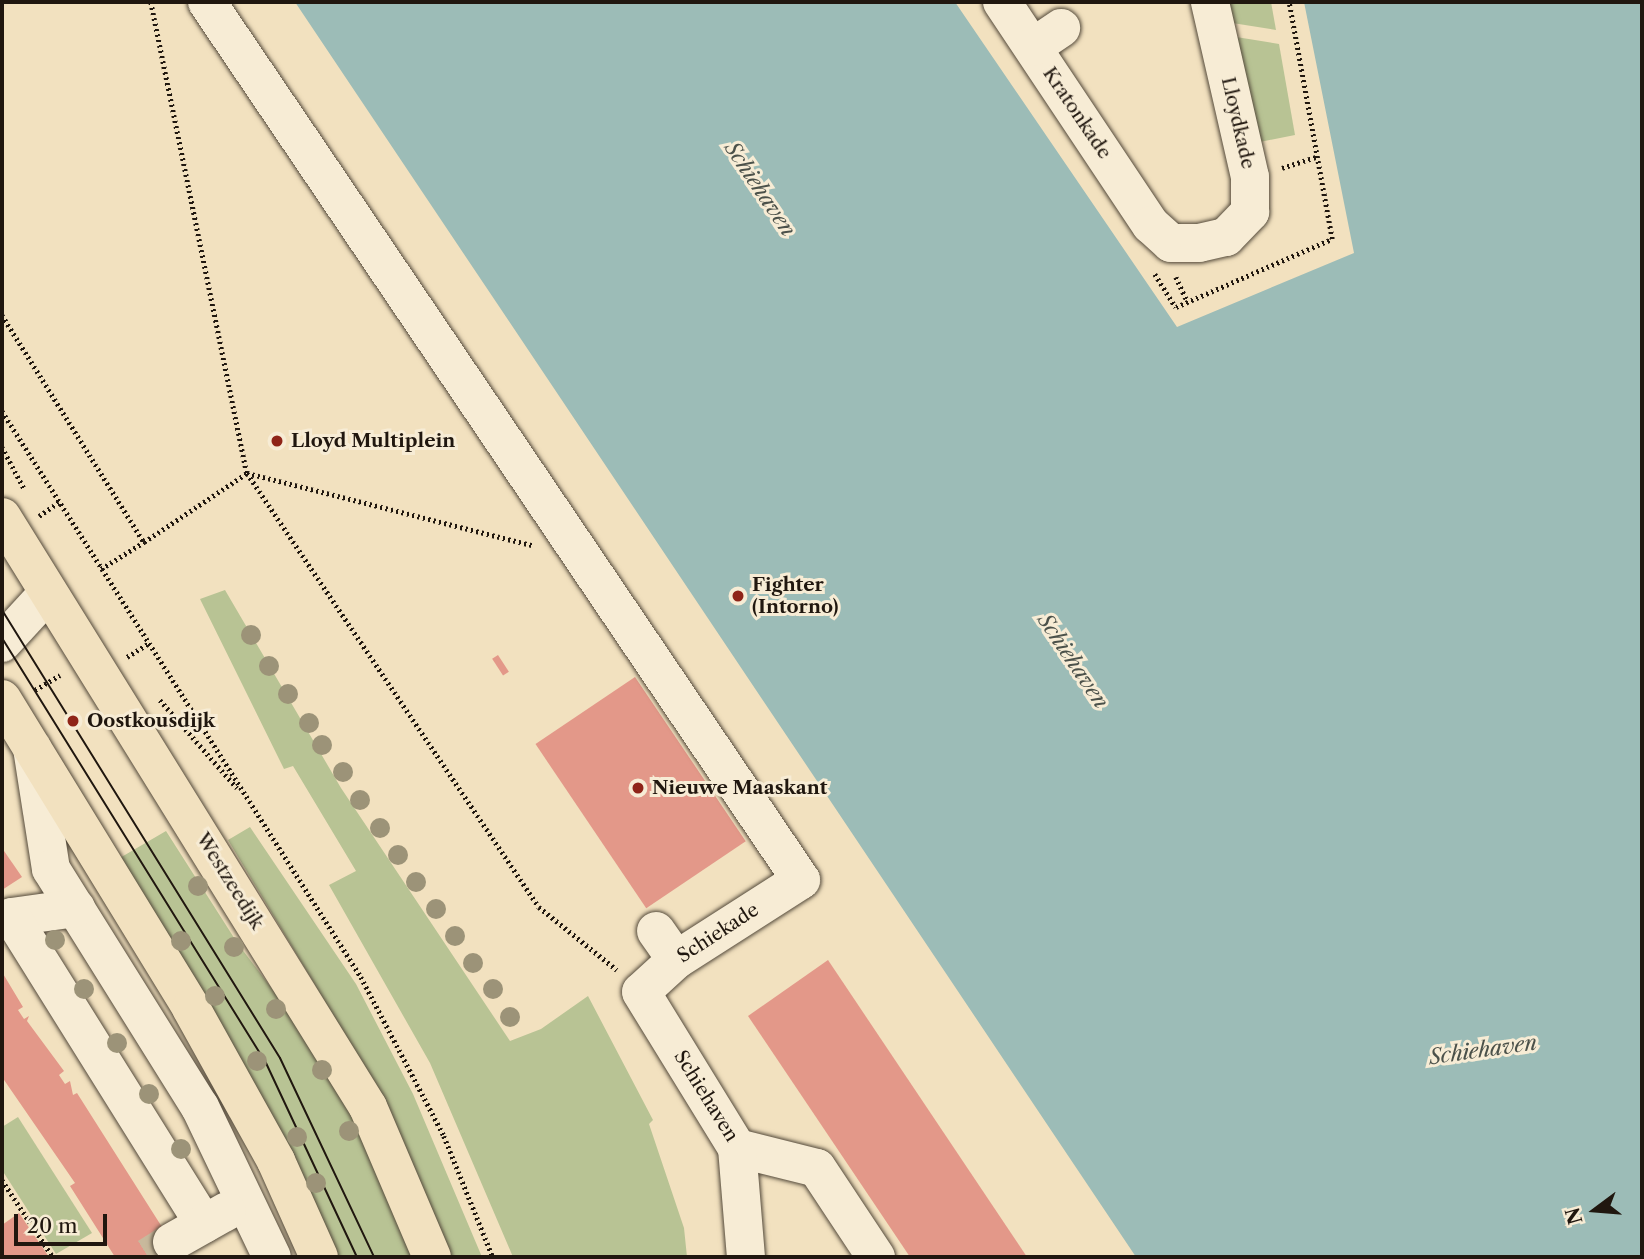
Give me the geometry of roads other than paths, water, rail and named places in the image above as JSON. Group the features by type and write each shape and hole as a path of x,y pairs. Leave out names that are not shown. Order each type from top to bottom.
{"main road":[{"name":"Westzeedijk","path":"20,517 48,593 368,1107 432,1257"},
{"path":"2,699 242,1098 319,1257"}],"street":[{"name":"Schiekade","path":"207,2 801,880 666,946 640,992"},
{"name":"Kratonkade","path":"1002,2 1047,38 1151,225"},
{"name":"Lloydkade","path":"1151,225 1171,243 1199,243 1226,236 1250,212 1250,177 1210,2"},
{"path":"2,612 48,593"},
{"path":"2,643 48,593"},
{"path":"32,748 51,869 200,1107 247,1199 272,1257"},
{"path":"76,908 12,917 188,1233 247,1199"},
{"name":"Schiehaven","path":"640,992 737,1147 817,1168 876,1257"},
{"path":"737,1147 746,1257"}],"water":[{"path":"295,2 955,2 1177,327 1354,253 1304,2 1642,2 1642,1257 1136,1257"}],"tunnel":[{"path":"148,1257 172,1242"}],"tram line":[{"path":"2,610 280,1058 374,1257"},
{"path":"2,638 266,1063 357,1257"}],"place":[{"name":"Lloyd Multiplein","path":"277,441"},
{"name":"Fighter (Intorno)","path":"738,596"},
{"name":"Oostkousdijk","path":"73,721"},
{"name":"Nieuwe Maaskant","path":"638,788"}]}
